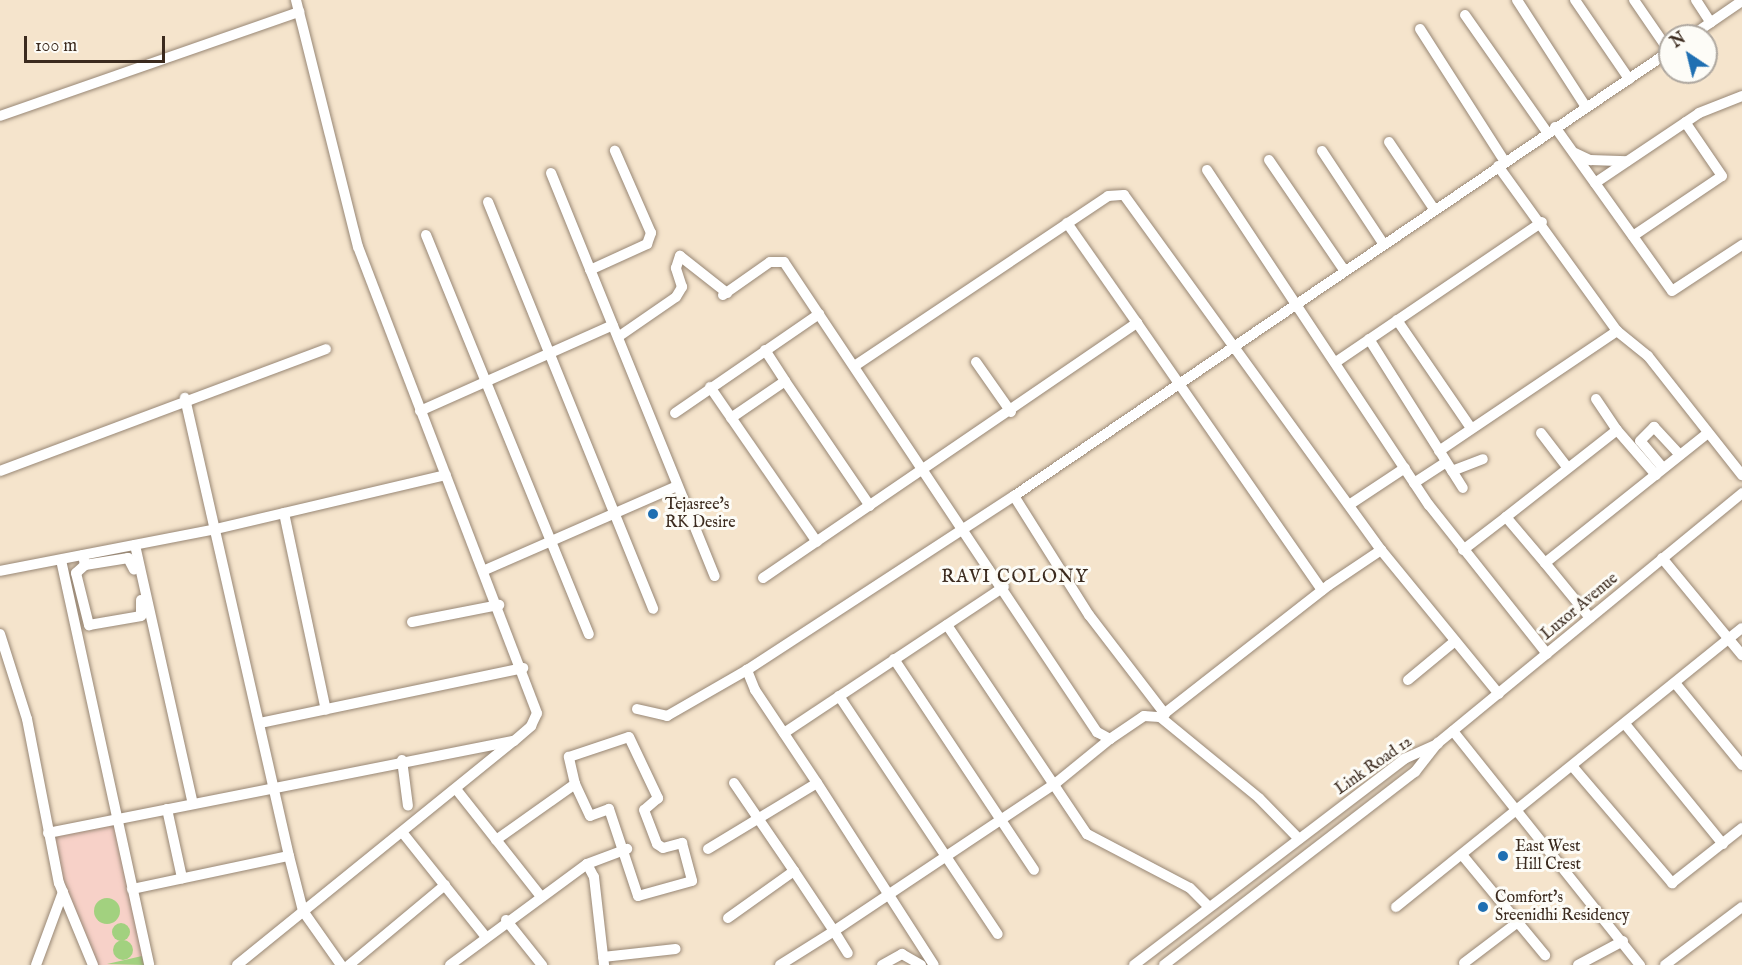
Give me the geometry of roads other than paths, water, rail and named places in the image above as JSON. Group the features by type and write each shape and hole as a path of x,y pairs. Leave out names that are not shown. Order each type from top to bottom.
{"street":[{"path":"237,965 514,741 531,726 537,713 499,605 420,411 358,247 296,0"},
{"path":"1517,0 1586,107"},
{"path":"1575,0 1629,79"},
{"path":"1634,0 1658,34"},
{"path":"1696,0 1711,23 1742,1"},
{"path":"0,116 299,12"},
{"path":"1465,15 1551,129 1572,151 1672,291 1742,245"},
{"path":"1420,29 1501,164 1617,331 1648,356 1742,475"},
{"path":"637,709 667,716 747,670 1014,496 1177,381 1658,59"},
{"path":"1595,183 1685,122 1742,96"},
{"path":"1633,236 1722,176 1685,122"},
{"path":"1389,142 1434,209"},
{"path":"591,270 647,244 651,233 615,151"},
{"path":"1322,151 1383,243"},
{"path":"1572,151 1590,160 1628,160"},
{"path":"1269,160 1344,270"},
{"path":"1208,170 1294,304 1336,362 1414,483 1462,550 1547,654"},
{"path":"551,173 715,576"},
{"path":"856,364 1108,196 1124,195 1381,550 1499,694"},
{"path":"488,202 653,609"},
{"path":"1336,362 1542,222"},
{"path":"1067,223 1322,590"},
{"path":"426,236 589,634"},
{"path":"618,337 676,297 682,287 676,268 680,256 725,294 770,262 784,262 927,470 1097,732 1110,739"},
{"path":"675,413 819,314"},
{"path":"1397,320 1471,428"},
{"path":"763,578 927,470 1137,323"},
{"path":"420,411 613,325"},
{"path":"1439,451 1463,439 1471,428 1617,331"},
{"path":"1369,339 1463,488"},
{"path":"0,471 185,398 326,349"},
{"path":"765,350 870,506"},
{"path":"976,362 1011,412"},
{"path":"731,418 785,381"},
{"path":"710,387 817,542"},
{"path":"185,398 303,911 341,965"},
{"path":"1596,399 1617,430 1660,469"},
{"path":"1660,469 1640,441 1654,427 1678,453"},
{"path":"1462,550 1617,430"},
{"path":"1541,433 1567,467"},
{"path":"1545,563 1678,453 1708,433"},
{"path":"1414,483 1449,466 1483,459"},
{"path":"1349,505 1405,468"},
{"path":"0,571 61,560 84,560 115,554 135,545 216,529 446,475"},
{"path":"485,570 677,486"},
{"name":"Luxor Avenue","path":"1438,743 1742,493"},
{"path":"1014,496 1089,615 1162,715 1259,798 1299,839"},
{"path":"284,513 326,710"},
{"path":"1506,517 1590,618"},
{"path":"135,545 193,804"},
{"path":"780,965 892,893 944,854 1056,783 1110,739 1144,716 1162,715 1322,590 1381,550"},
{"path":"84,560 76,573 88,624 141,616 132,561 115,554"},
{"path":"1662,558 1742,655"},
{"path":"61,560 149,965"},
{"path":"784,733 1004,587"},
{"path":"412,622 499,605"},
{"path":"948,625 1056,783 1087,834 1190,888 1209,908"},
{"path":"1396,907 1463,856 1518,808 1573,767 1742,628"},
{"path":"0,634 27,719 48,833 63,892 93,965"},
{"path":"1408,680 1455,641"},
{"path":"894,659 1034,870"},
{"path":"260,723 523,669"},
{"path":"747,670 784,733 892,893 934,965"},
{"path":"1675,683 1742,765"},
{"path":"839,696 998,934"},
{"path":"1626,724 1723,844"},
{"path":"1453,731 1518,808 1640,965"},
{"path":"634,739 658,798 644,810 657,844 663,848 682,843 694,876 641,898 609,809 590,816 575,784 569,757 634,739"},
{"path":"48,833 402,760 514,741"},
{"name":"Link Road 12","path":"1134,965 1404,759 1438,743"},
{"name":"Link Road 12","path":"1164,965 1415,772 1438,743"},
{"path":"402,760 408,806"},
{"path":"1573,767 1672,883 1742,828"},
{"path":"734,783 848,953"},
{"path":"708,849 761,821 817,783"},
{"path":"496,840 575,784"},
{"path":"456,789 539,894"},
{"path":"167,809 182,878"},
{"path":"402,832 485,936"},
{"path":"450,965 539,894 625,850"},
{"path":"132,889 289,856"},
{"path":"1463,856 1545,955"},
{"path":"590,866 604,961 676,949"},
{"path":"728,918 794,871"},
{"path":"349,965 445,885"},
{"path":"36,965 63,892"},
{"path":"1665,965 1742,907"},
{"path":"506,920 542,965"},
{"path":"1464,963 1518,922"},
{"path":"1578,965 1623,941"},
{"path":"882,965 902,954 921,965"}],"place":[{"name":"Tejasree's RK Desire","path":"653,514"},
{"name":"East West Hill Crest","path":"1503,856"},
{"name":"Comfort's Sreenidhi Residency","path":"1483,907"}],"district":[{"name":"RAVI COLONY","path":"1015,578"}]}
